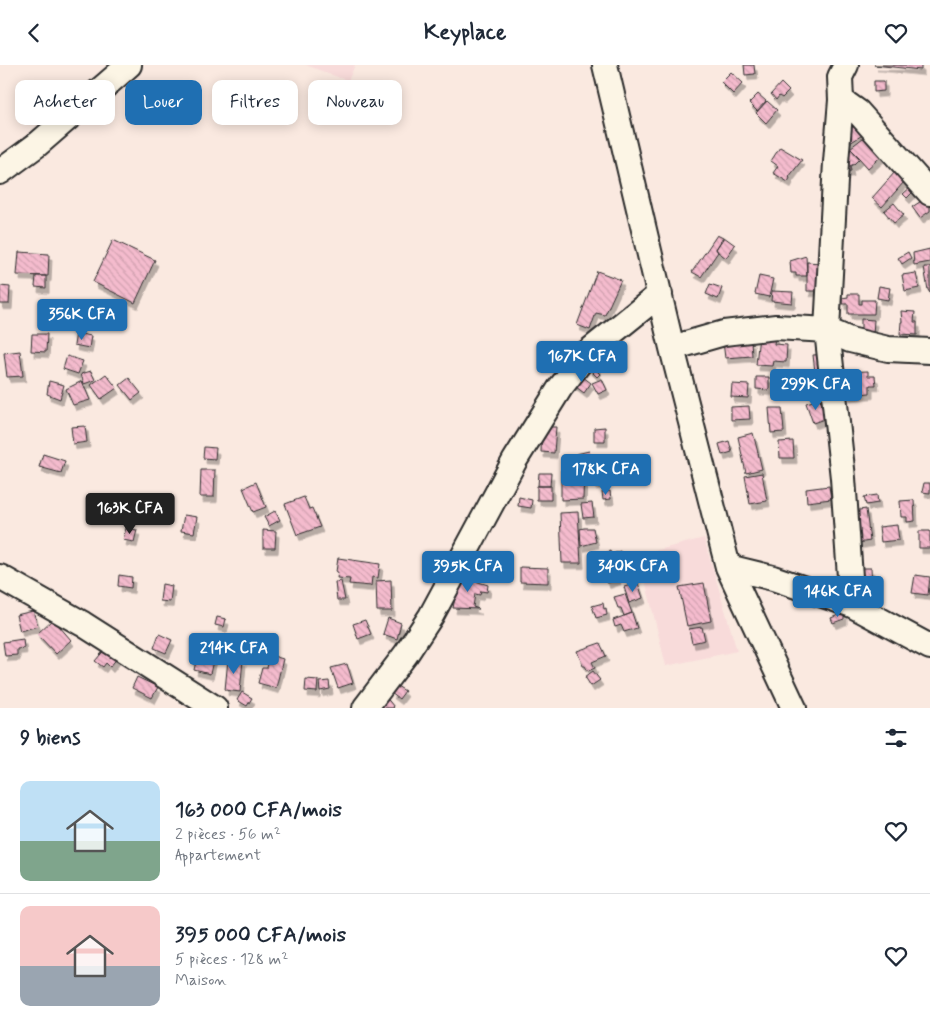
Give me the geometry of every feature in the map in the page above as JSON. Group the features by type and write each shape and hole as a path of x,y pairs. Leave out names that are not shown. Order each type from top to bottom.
{"street":[{"path":"0,172 38,144 129,65"},
{"path":"606,65 672,348 728,567 794,708"},
{"path":"838,77 858,112 930,193"},
{"path":"838,77 836,162 827,330 843,478 852,605"},
{"path":"364,708 406,654 431,616 515,460 560,388 588,352 660,294"},
{"path":"672,348 724,333 776,327 827,330 850,340 888,349 930,351"},
{"path":"728,567 773,578 852,605 930,647"},
{"path":"0,577 82,624 215,708"}],"shaded area":[{"path":"306,65 355,65 348,80"},
{"path":"704,538 737,651 666,666 639,555"}],"building":[{"path":"744,65 754,65 755,74 745,75"},
{"path":"874,65 921,65 921,70"},
{"path":"731,72 743,83 733,94 721,82"},
{"path":"874,81 884,81 884,91 874,92"},
{"path":"781,83 789,91 782,98 779,96 776,100 771,94"},
{"path":"758,94 766,101 757,111 749,103"},
{"path":"767,101 777,110 766,123 756,113"},
{"path":"860,121 867,132 850,143 843,132"},
{"path":"868,134 885,153 868,168 850,148"},
{"path":"780,147 802,160 789,177 788,182 773,173 778,166 771,161"},
{"path":"851,149 860,158 850,166 851,171 842,172 840,163 848,162 844,153"},
{"path":"895,172 904,182 882,207 872,198"},
{"path":"912,186 915,190 907,198 903,194"},
{"path":"926,198 930,204 930,211 920,218 912,207"},
{"path":"894,203 904,215 894,223 884,211"},
{"path":"717,235 723,238 716,249 718,252 701,277 692,272"},
{"path":"724,237 735,245 726,258 716,249"},
{"path":"113,240 155,260 135,303 93,282"},
{"path":"930,249 930,262 914,265 913,253"},
{"path":"19,252 49,254 48,276 17,275"},
{"path":"908,252 911,258 902,264 898,258"},
{"path":"806,256 807,276 796,276 796,273 791,273 790,261"},
{"path":"807,262 821,263 821,291 807,291"},
{"path":"924,267 930,267 930,293 928,290"},
{"path":"597,271 621,280 605,315 596,313 590,330 577,325"},
{"path":"916,273 919,288 905,291 902,275"},
{"path":"36,276 46,276 46,288 35,287"},
{"path":"759,276 773,279 769,297 755,294"},
{"path":"710,284 722,288 718,299 706,294"},
{"path":"0,286 10,287 9,304 0,304"},
{"path":"879,286 890,288 888,300 877,298"},
{"path":"772,291 793,292 792,303 771,301"},
{"path":"848,294 859,294 859,304 862,304 862,300 875,300 874,314 848,314 848,304 842,304 842,298 848,297"},
{"path":"901,311 915,312 914,322 917,322 917,335 900,334"},
{"path":"861,319 874,320 873,335 861,335"},
{"path":"76,333 91,336 89,348 74,345"},
{"path":"32,334 47,334 46,352 31,351"},
{"path":"759,335 775,337 774,344 787,345 786,362 773,361 772,366 756,365"},
{"path":"751,340 752,356 725,358 723,342"},
{"path":"604,344 611,356 599,363 592,351"},
{"path":"20,351 23,376 7,377 4,353"},
{"path":"825,354 827,371 815,372 813,355"},
{"path":"67,356 83,361 78,374 63,369"},
{"path":"593,363 599,369 597,371 600,374 597,377 588,368"},
{"path":"91,371 95,380 84,384 81,374"},
{"path":"868,371 868,376 875,376 876,385 870,385 870,393 847,395 845,372"},
{"path":"106,374 117,388 101,399 91,385"},
{"path":"579,374 591,383 584,393 572,384"},
{"path":"756,377 769,377 769,390 756,389"},
{"path":"129,378 141,393 132,400 120,385"},
{"path":"602,379 607,390 598,394 592,383"},
{"path":"49,381 64,385 60,399 47,394"},
{"path":"82,381 90,400 73,405 66,389"},
{"path":"732,384 749,385 748,398 731,397"},
{"path":"820,399 827,418 813,423 806,403"},
{"path":"749,406 750,419 731,420 731,407"},
{"path":"769,408 782,408 784,432 771,433"},
{"path":"85,426 87,442 73,444 71,427"},
{"path":"542,427 556,427 554,453 541,452"},
{"path":"605,427 605,441 594,441 594,428"},
{"path":"753,433 762,469 746,473 738,437"},
{"path":"729,441 732,452 722,455 719,444"},
{"path":"793,441 794,458 780,458 779,442"},
{"path":"204,447 216,448 215,459 203,458"},
{"path":"589,451 594,466 581,470 576,454"},
{"path":"43,454 65,461 61,473 39,467"},
{"path":"201,470 215,470 214,497 200,497"},
{"path":"561,470 584,471 583,499 561,500"},
{"path":"539,473 551,473 550,486 538,486"},
{"path":"603,473 605,482 593,484 591,475"},
{"path":"762,473 767,501 750,504 745,476"},
{"path":"256,482 266,507 253,512 243,488"},
{"path":"924,483 930,483 930,493 922,492"},
{"path":"537,486 551,486 551,500 537,500"},
{"path":"829,486 831,499 807,502 806,489"},
{"path":"610,491 611,499 603,500 602,492"},
{"path":"877,495 878,503 866,505 864,497"},
{"path":"304,497 309,509 312,508 320,527 297,535 285,504"},
{"path":"519,497 532,500 531,508 518,506"},
{"path":"914,500 915,521 907,522 907,517 901,517 900,501"},
{"path":"592,503 594,517 583,518 581,504"},
{"path":"866,509 870,541 858,543 853,511"},
{"path":"275,511 280,520 269,526 264,517"},
{"path":"578,512 581,563 562,563 560,513"},
{"path":"184,515 197,517 194,533 181,531"},
{"path":"897,525 899,540 881,542 879,527"},
{"path":"126,528 137,530 134,542 123,540"},
{"path":"593,528 596,542 581,546 580,529"},
{"path":"263,530 276,531 275,548 263,548"},
{"path":"919,531 930,531 930,548 919,548"},
{"path":"610,551 618,579 607,583 599,556"},
{"path":"620,551 623,563 615,565 613,554"},
{"path":"338,558 380,564 378,578 372,577 371,586 349,584 350,579 337,578"},
{"path":"520,567 548,568 548,583 520,582"},
{"path":"858,568 871,568 872,585 858,585"},
{"path":"119,575 132,577 131,588 118,586"},
{"path":"915,575 930,577 928,595 912,593"},
{"path":"459,576 488,585 487,592 481,591 480,595 475,594 473,607 479,609 453,608"},
{"path":"391,580 392,611 377,611 376,581"},
{"path":"341,581 345,600 337,600 335,582"},
{"path":"638,583 643,598 629,603 624,587"},
{"path":"704,583 711,621 687,626 679,587"},
{"path":"162,584 172,586 170,602 160,601"},
{"path":"625,594 632,613 624,616 621,608 618,608 614,597"},
{"path":"603,603 607,615 596,618 592,606"},
{"path":"33,611 38,626 20,631 16,615"},
{"path":"632,613 637,628 624,632 621,625 615,627 613,620"},
{"path":"844,613 844,619 833,623 831,618"},
{"path":"217,617 226,619 224,627 215,625"},
{"path":"388,618 401,623 397,639 383,634"},
{"path":"53,619 71,640 56,654 37,634"},
{"path":"365,620 371,634 358,639 353,624"},
{"path":"702,627 705,640 692,643 689,629"},
{"path":"159,634 172,640 166,653 154,648"},
{"path":"23,639 24,648 17,649 17,655 5,656 3,642"},
{"path":"600,643 606,656 592,662 595,668 588,671 583,666 577,651"},
{"path":"106,648 118,657 110,667 106,663 103,667 95,661"},
{"path":"198,652 214,656 210,674 194,670"},
{"path":"270,655 283,659 276,688 258,683 262,668 267,668"},
{"path":"228,659 243,660 240,692 225,690"},
{"path":"347,664 353,683 338,688 331,668"},
{"path":"593,671 600,680 591,686 585,677"},
{"path":"137,677 158,687 152,698 132,688"},
{"path":"306,679 318,680 317,692 305,691"},
{"path":"329,681 330,689 320,691 319,682"},
{"path":"397,686 405,691 399,699 391,693"},
{"path":"242,692 252,698 247,706 237,700"},
{"path":"385,696 393,708 373,708"}]}
